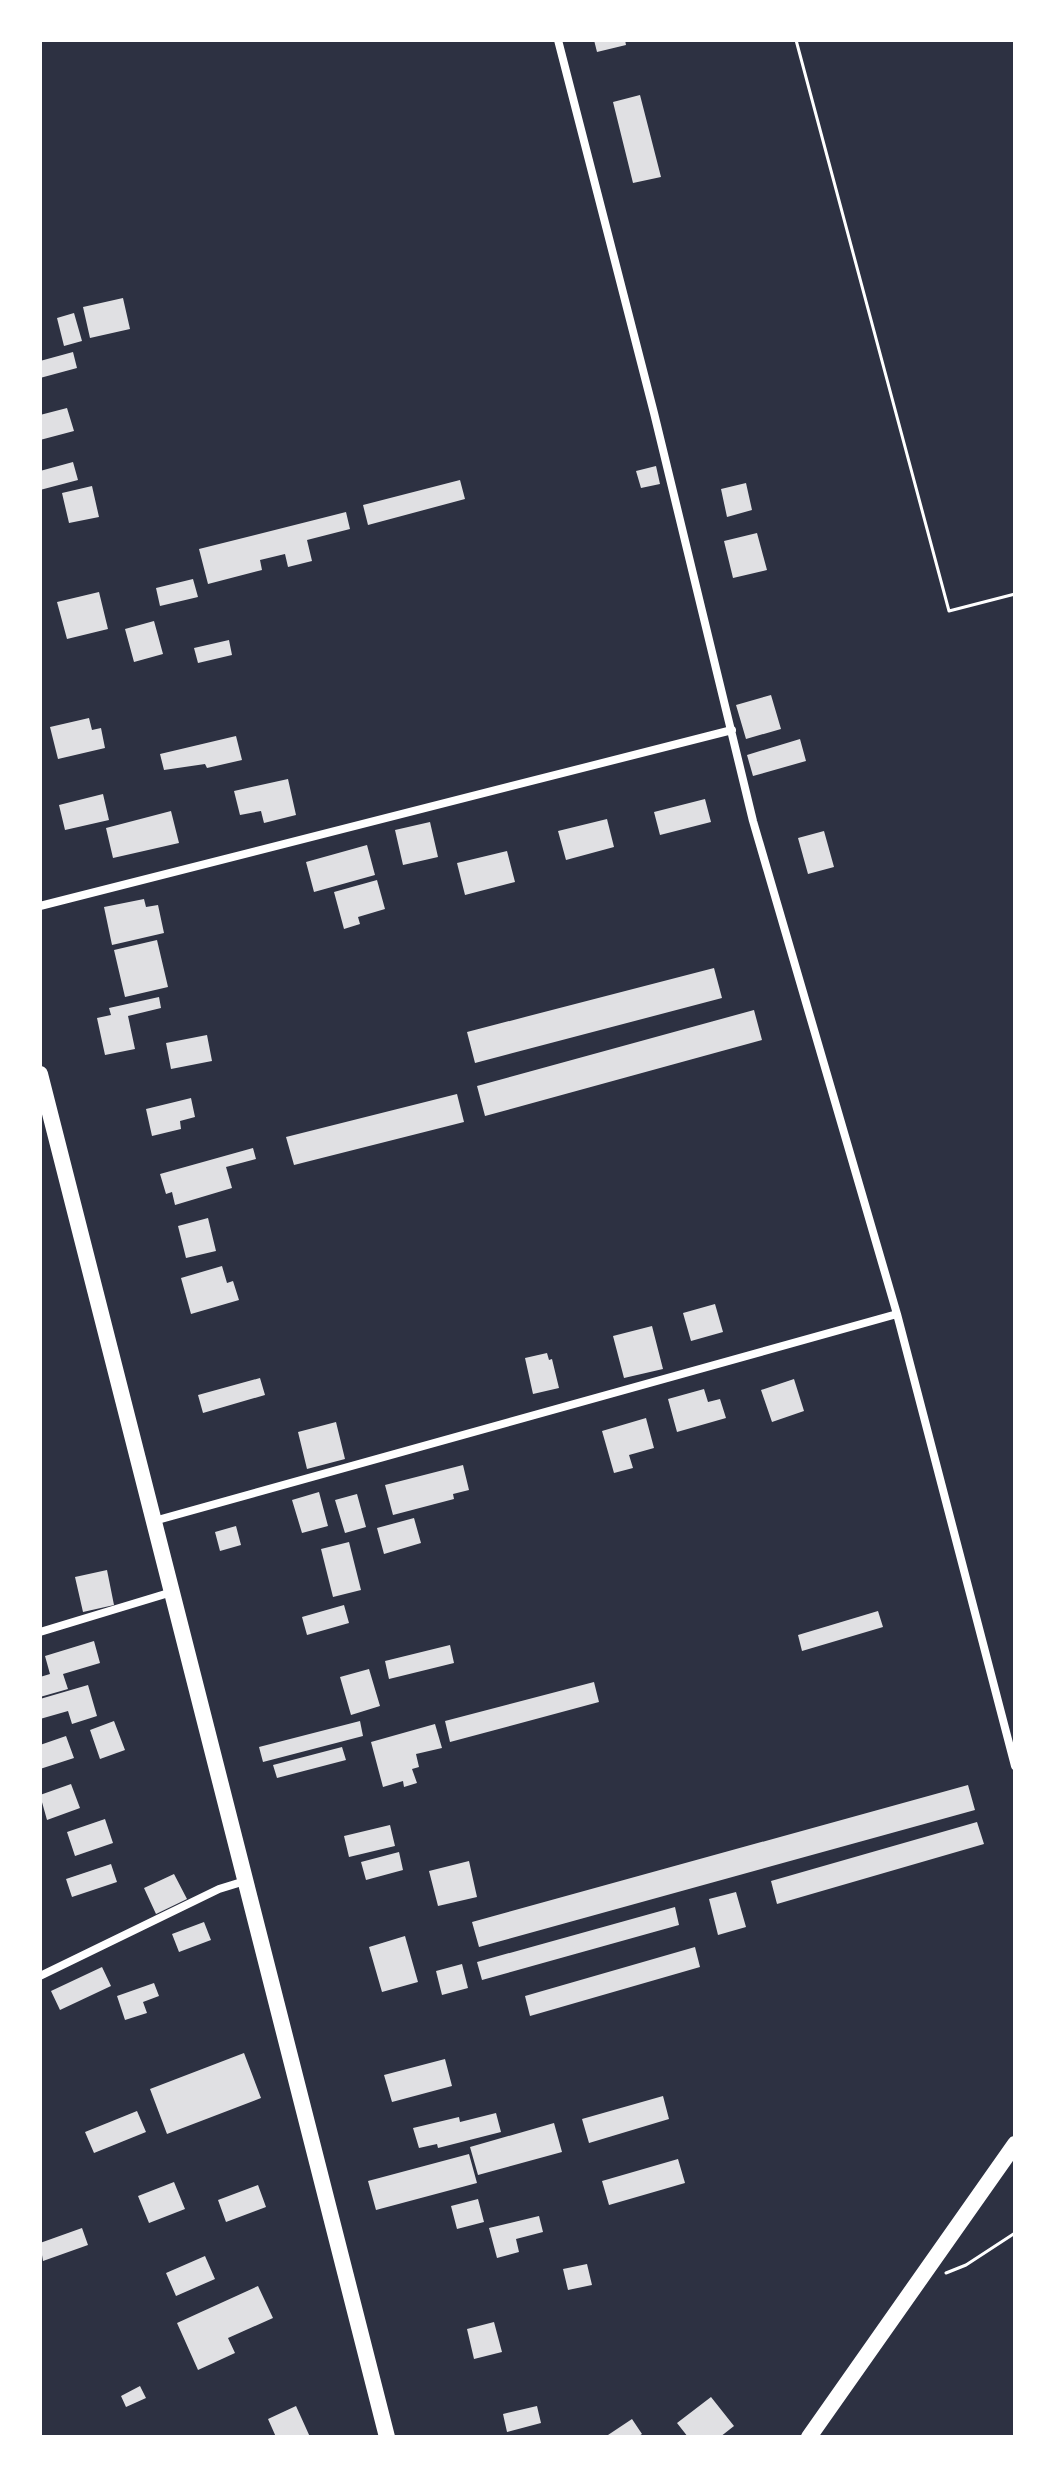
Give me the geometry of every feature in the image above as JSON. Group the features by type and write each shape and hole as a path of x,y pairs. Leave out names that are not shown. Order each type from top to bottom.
{"main road":[{"path":"40,1074 387,2437"},
{"path":"809,2437 1015,2144"}],"street":[{"path":"558,40 753,821 897,1314 1015,1766"},
{"path":"40,906 732,730"},
{"path":"154,1521 897,1314"},
{"path":"40,1632 172,1592"},
{"path":"40,1976 219,1889 245,1881"}],"path":[{"path":"796,40 949,611 1015,594"},
{"path":"919,2281 966,2265 1015,2233"}],"building":[{"path":"594,40 625,40 626,45 597,52"},
{"path":"640,95 661,177 633,183 613,102"},
{"path":"123,298 130,329 90,338 83,307"},
{"path":"74,313 82,341 64,346 57,318"},
{"path":"73,352 77,368 40,378 40,361"},
{"path":"67,408 74,431 40,440 40,415"},
{"path":"73,462 78,480 40,490 40,471"},
{"path":"656,466 660,484 641,488 636,471"},
{"path":"460,480 465,499 368,525 363,505"},
{"path":"746,483 752,510 727,517 721,489"},
{"path":"92,486 99,517 69,523 62,493"},
{"path":"346,512 350,529 307,540 312,561 288,567 285,554 260,560 262,570 208,584 199,549"},
{"path":"757,533 767,570 733,578 724,541"},
{"path":"193,579 198,597 160,606 156,588"},
{"path":"99,592 108,629 67,639 57,602"},
{"path":"154,621 163,654 134,662 125,629"},
{"path":"229,640 232,655 198,663 194,648"},
{"path":"771,695 781,729 746,739 736,705"},
{"path":"89,718 92,730 101,728 105,748 58,759 50,727"},
{"path":"236,736 242,760 207,768 205,764 164,770 160,754"},
{"path":"800,739 806,761 753,776 747,755"},
{"path":"288,779 296,815 264,823 261,811 240,815 234,791"},
{"path":"103,794 109,820 65,830 59,805"},
{"path":"705,799 711,822 660,835 654,812"},
{"path":"171,811 179,843 113,858 106,828"},
{"path":"607,819 614,847 566,860 558,831"},
{"path":"430,822 438,857 403,865 395,830"},
{"path":"824,831 834,867 808,874 798,838"},
{"path":"367,845 375,875 314,892 306,862"},
{"path":"507,851 515,882 465,895 457,863"},
{"path":"377,880 385,909 358,917 360,924 344,929 334,892"},
{"path":"144,899 146,907 158,905 164,933 112,945 104,907"},
{"path":"157,940 168,987 125,997 114,950"},
{"path":"714,968 722,998 475,1063 467,1032"},
{"path":"159,997 161,1008 128,1016 135,1049 105,1055 97,1018 111,1015 109,1008"},
{"path":"754,1010 762,1040 485,1116 477,1086"},
{"path":"207,1035 212,1061 171,1069 166,1043"},
{"path":"457,1094 464,1122 294,1165 286,1137"},
{"path":"191,1098 195,1117 180,1121 181,1129 152,1136 146,1109"},
{"path":"253,1148 256,1159 226,1167 232,1188 175,1205 172,1192 166,1194 160,1174"},
{"path":"208,1218 216,1251 186,1258 178,1226"},
{"path":"222,1266 227,1283 233,1281 239,1300 191,1314 181,1278"},
{"path":"715,1304 723,1332 691,1341 683,1313"},
{"path":"652,1326 663,1369 624,1378 613,1336"},
{"path":"547,1353 549,1360 552,1359 559,1388 533,1394 525,1358"},
{"path":"260,1378 265,1395 203,1413 198,1395"},
{"path":"794,1379 804,1411 772,1422 761,1390"},
{"path":"704,1389 708,1402 720,1399 726,1418 677,1432 668,1399"},
{"path":"646,1418 654,1448 629,1455 633,1468 614,1473 602,1431"},
{"path":"336,1422 345,1459 307,1469 298,1432"},
{"path":"463,1465 469,1490 453,1494 454,1499 393,1515 385,1485"},
{"path":"319,1492 328,1526 302,1533 292,1500"},
{"path":"357,1494 366,1527 345,1533 335,1500"},
{"path":"414,1518 421,1543 384,1554 377,1528"},
{"path":"236,1526 241,1545 220,1551 215,1532"},
{"path":"349,1542 361,1590 333,1597 321,1549"},
{"path":"107,1570 114,1605 83,1612 75,1577"},
{"path":"344,1605 349,1623 307,1635 302,1617"},
{"path":"878,1611 883,1627 802,1651 798,1635"},
{"path":"94,1641 100,1663 63,1674 68,1689 40,1697 40,1677 50,1674 45,1656"},
{"path":"450,1645 454,1663 389,1679 385,1661"},
{"path":"369,1669 380,1706 351,1715 340,1677"},
{"path":"594,1682 599,1702 450,1742 445,1721"},
{"path":"88,1685 97,1716 72,1724 68,1711 40,1719 40,1699"},
{"path":"114,1721 125,1750 100,1759 90,1730"},
{"path":"360,1721 363,1736 263,1762 259,1747"},
{"path":"435,1724 442,1748 416,1754 419,1767 412,1769 417,1783 404,1787 403,1781 383,1787 371,1742"},
{"path":"66,1736 74,1758 40,1769 40,1745"},
{"path":"342,1747 346,1760 277,1778 273,1765"},
{"path":"71,1784 80,1808 47,1820 40,1795"},
{"path":"968,1785 975,1810 479,1947 472,1922"},
{"path":"105,1819 113,1843 75,1856 67,1832"},
{"path":"977,1822 984,1844 777,1904 771,1881"},
{"path":"390,1825 395,1846 349,1857 344,1836"},
{"path":"399,1852 403,1870 366,1880 361,1862"},
{"path":"469,1861 477,1897 438,1906 429,1871"},
{"path":"111,1864 117,1882 72,1897 66,1879"},
{"path":"174,1874 187,1899 156,1914 144,1888"},
{"path":"736,1892 746,1927 718,1935 709,1899"},
{"path":"675,1907 679,1925 482,1980 477,1962"},
{"path":"204,1922 211,1940 179,1952 172,1934"},
{"path":"405,1936 418,1982 382,1992 369,1947"},
{"path":"695,1947 700,1967 530,2016 525,1996"},
{"path":"462,1964 468,1988 442,1995 436,1971"},
{"path":"102,1967 111,1986 60,2010 51,1991"},
{"path":"154,1983 159,1996 143,2002 147,2013 125,2020 117,1996"},
{"path":"244,2053 261,2098 167,2134 150,2089"},
{"path":"445,2059 452,2086 392,2102 384,2075"},
{"path":"663,2096 669,2119 589,2143 582,2119"},
{"path":"137,2111 146,2132 94,2153 85,2132"},
{"path":"496,2113 501,2132 438,2148 437,2144 419,2148 413,2128 459,2117 460,2122"},
{"path":"554,2123 562,2152 478,2175 470,2147"},
{"path":"469,2154 477,2183 376,2210 368,2181"},
{"path":"678,2159 685,2183 609,2205 602,2181"},
{"path":"174,2182 185,2209 149,2223 138,2196"},
{"path":"258,2185 266,2207 226,2222 218,2200"},
{"path":"478,2199 484,2222 457,2229 451,2206"},
{"path":"539,2216 543,2232 516,2239 519,2252 497,2258 489,2228"},
{"path":"82,2228 88,2245 43,2261 40,2243"},
{"path":"205,2256 215,2279 176,2296 166,2273"},
{"path":"587,2264 592,2285 568,2290 563,2269"},
{"path":"258,2286 273,2318 228,2338 235,2353 198,2370 177,2323"},
{"path":"494,2322 502,2352 474,2359 467,2329"},
{"path":"140,2386 146,2398 126,2407 121,2396"},
{"path":"711,2397 734,2426 720,2437 688,2437 677,2423"},
{"path":"296,2406 310,2437 276,2437 268,2419"},
{"path":"537,2406 541,2423 507,2432 503,2414"},
{"path":"632,2419 642,2434 637,2437 605,2437"}]}
